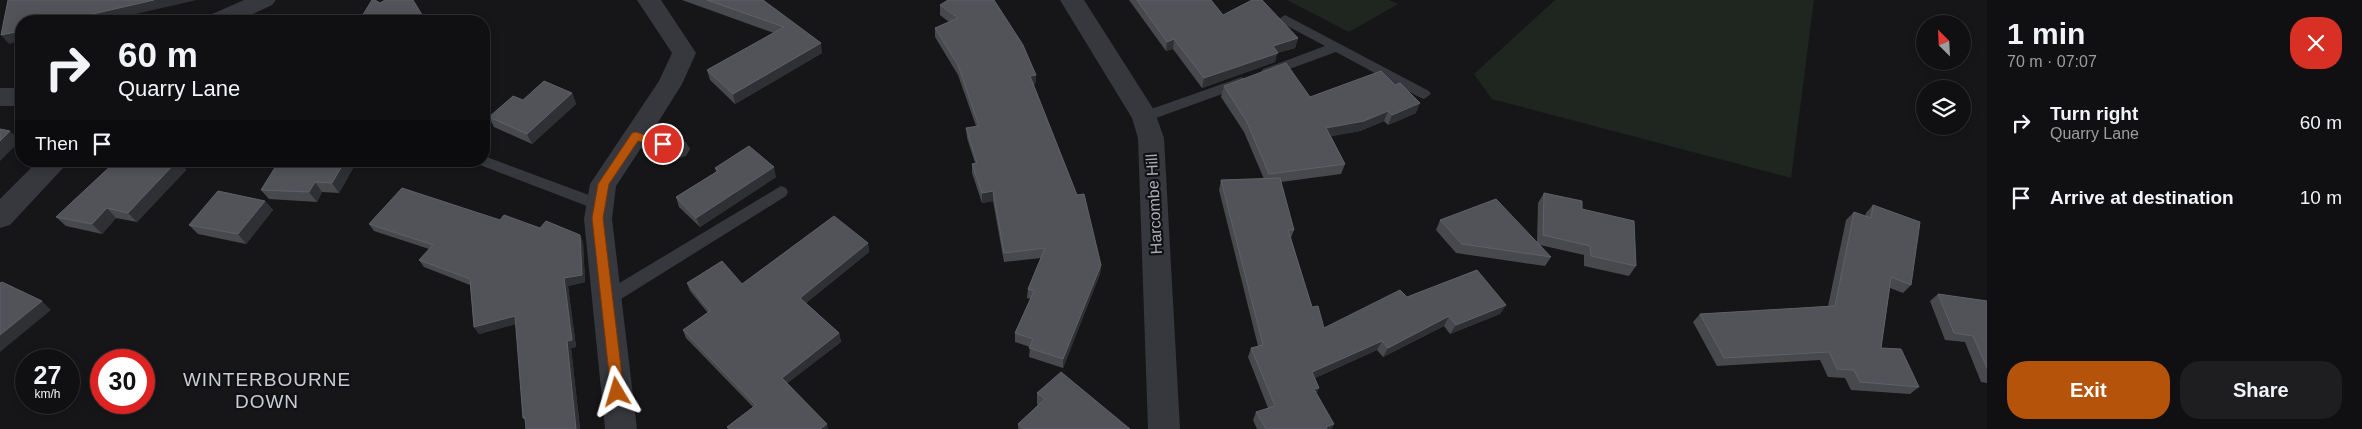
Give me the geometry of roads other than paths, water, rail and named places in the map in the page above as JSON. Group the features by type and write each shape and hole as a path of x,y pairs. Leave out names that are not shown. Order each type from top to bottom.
{"street":[{"path":"231,15 264,0"},
{"path":"621,429 598,218 603,184 670,84 684,54 649,0"},
{"name":"Harcombe Hill","path":"1072,0 1145,117 1151,138 1164,429"},
{"path":"0,97 15,98"},
{"path":"636,136 677,149"},
{"path":"0,217 48,167"}],"lane":[{"path":"1285,19 1424,94"},
{"path":"1145,117 1337,47"},
{"path":"490,163 600,205"},
{"path":"607,299 781,192"}],"district":[{"name":"WINTERBOURNE DOWN","path":"267,390"}]}
